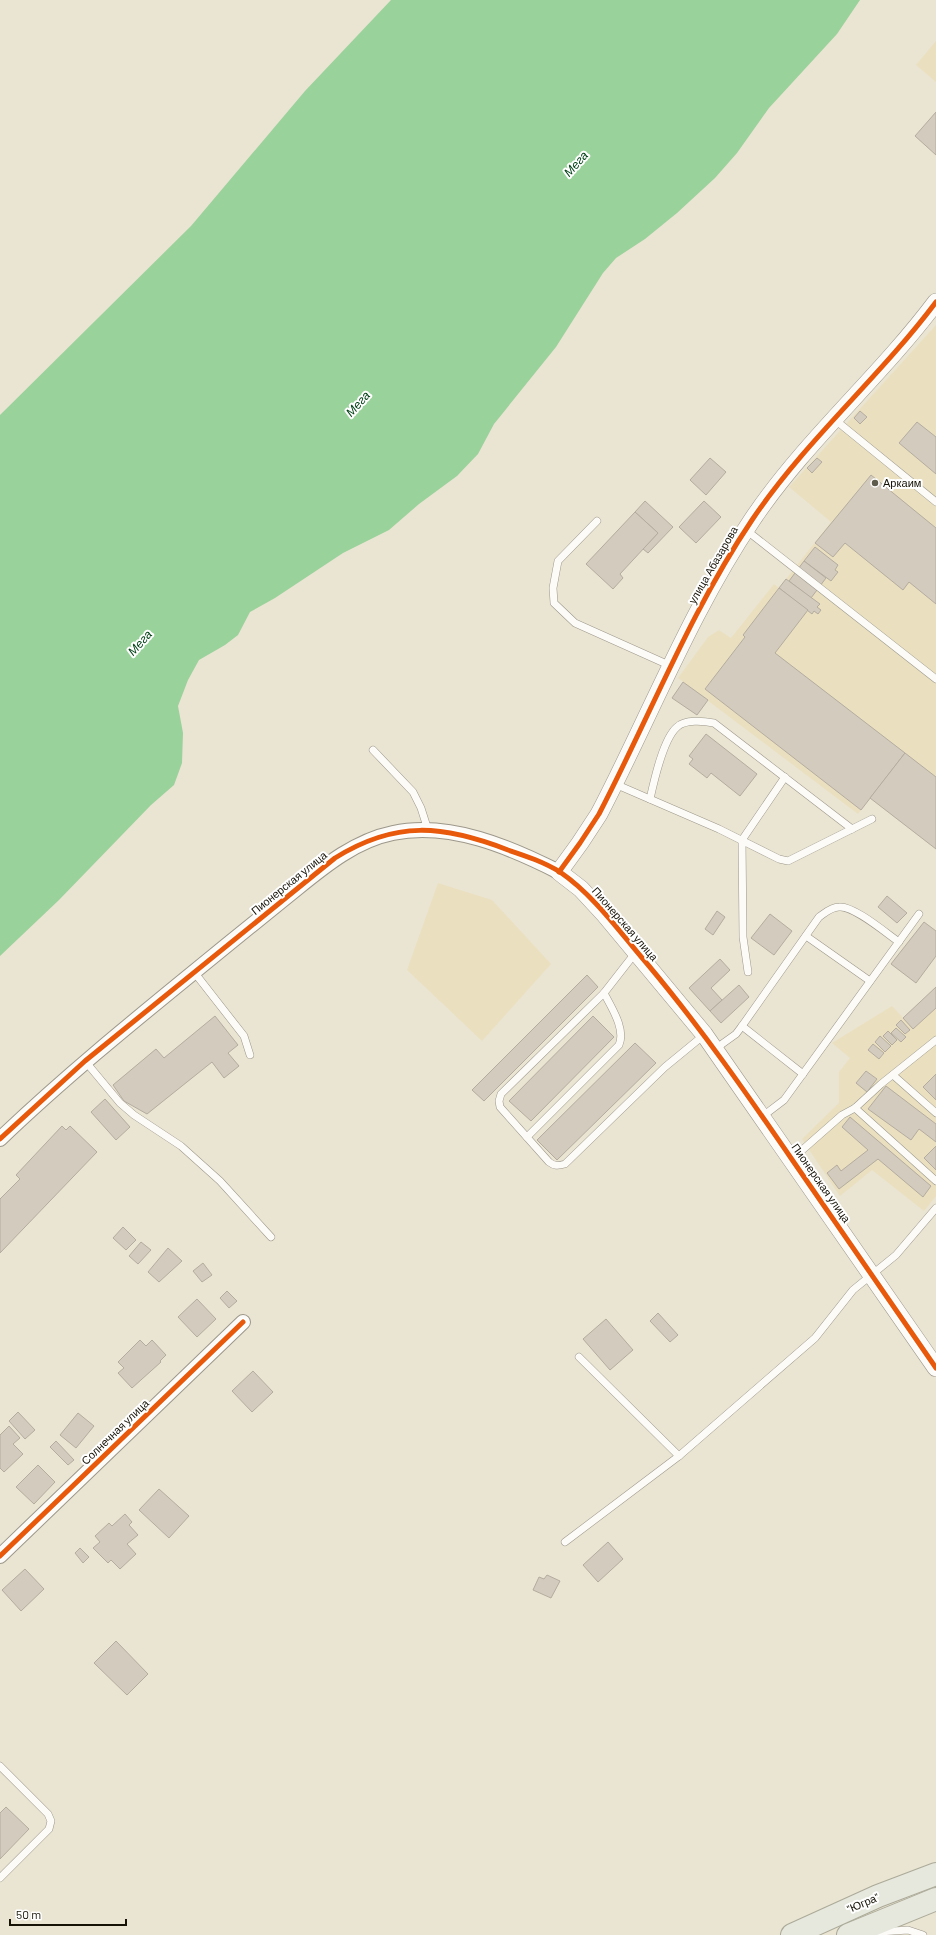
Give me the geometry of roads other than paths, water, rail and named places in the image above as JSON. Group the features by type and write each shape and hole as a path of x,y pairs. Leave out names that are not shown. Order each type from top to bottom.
{"highway":[{"name":"\"Югра\"","path":"792,1935 878,1896 936,1874"},
{"path":"848,1935 936,1899"}],"street":[{"name":"улица Абазарова","path":"559,872 599,814 615,784 671,666 722,566 745,530 782,479 936,302"},
{"name":"Пионерская улица","path":"0,1138 85,1061 315,874 356,845 378,836 394,832 428,830 472,838 535,860 559,872 581,889 636,951 715,1049 936,1368"},
{"name":"Солнечная улица","path":"0,1556 243,1322"},
{"path":"878,1896 936,1864"}],"lane":[{"path":"834,419 936,502"},
{"path":"597,521 558,561 553,588 554,602 575,624 671,666"},
{"path":"745,530 936,679"},
{"path":"650,799 660,759 672,732 677,726 684,723 714,723 852,829"},
{"path":"373,750 413,792 421,808 428,830"},
{"path":"748,972 743,937 742,840 785,777"},
{"path":"615,784 742,840 779,859 788,861 872,819"},
{"path":"715,1049 736,1034 819,917 830,909 839,906 850,909 899,942"},
{"path":"762,1116 784,1100 920,914"},
{"path":"806,936 870,982"},
{"path":"636,951 604,993 501,1094 499,1100 500,1107 553,1165 559,1166 565,1164 665,1067 704,1034"},
{"path":"194,972 244,1036 250,1055"},
{"path":"527,1137 619,1045 621,1040 620,1028 604,993"},
{"path":"742,1026 803,1074"},
{"path":"792,1159 842,1114 855,1108 936,1040"},
{"path":"85,1061 120,1103 134,1115 181,1146 220,1181 271,1237"},
{"path":"893,1075 936,1113"},
{"path":"855,1108 936,1180"},
{"path":"565,1542 679,1456 815,1338 853,1290 896,1256 936,1208"},
{"path":"579,1357 679,1456"},
{"path":"0,1766 48,1814 51,1821 49,1829 0,1878"},
{"path":"864,1935 896,1930 908,1930 923,1935"}],"water":[{"name":"Мега","path":"391,0 860,0 837,34 769,108 737,153 715,178 677,213 645,239 616,258 603,273 556,347 494,424 478,454 457,476 419,504 389,530 343,553 275,598 250,612 238,635 225,645 199,660 188,680 178,706 183,733 182,763 174,785 151,805 59,900 0,956 0,415 191,226 305,91"}],"place":[{"name":"Аркаим","path":"875,483"}]}
